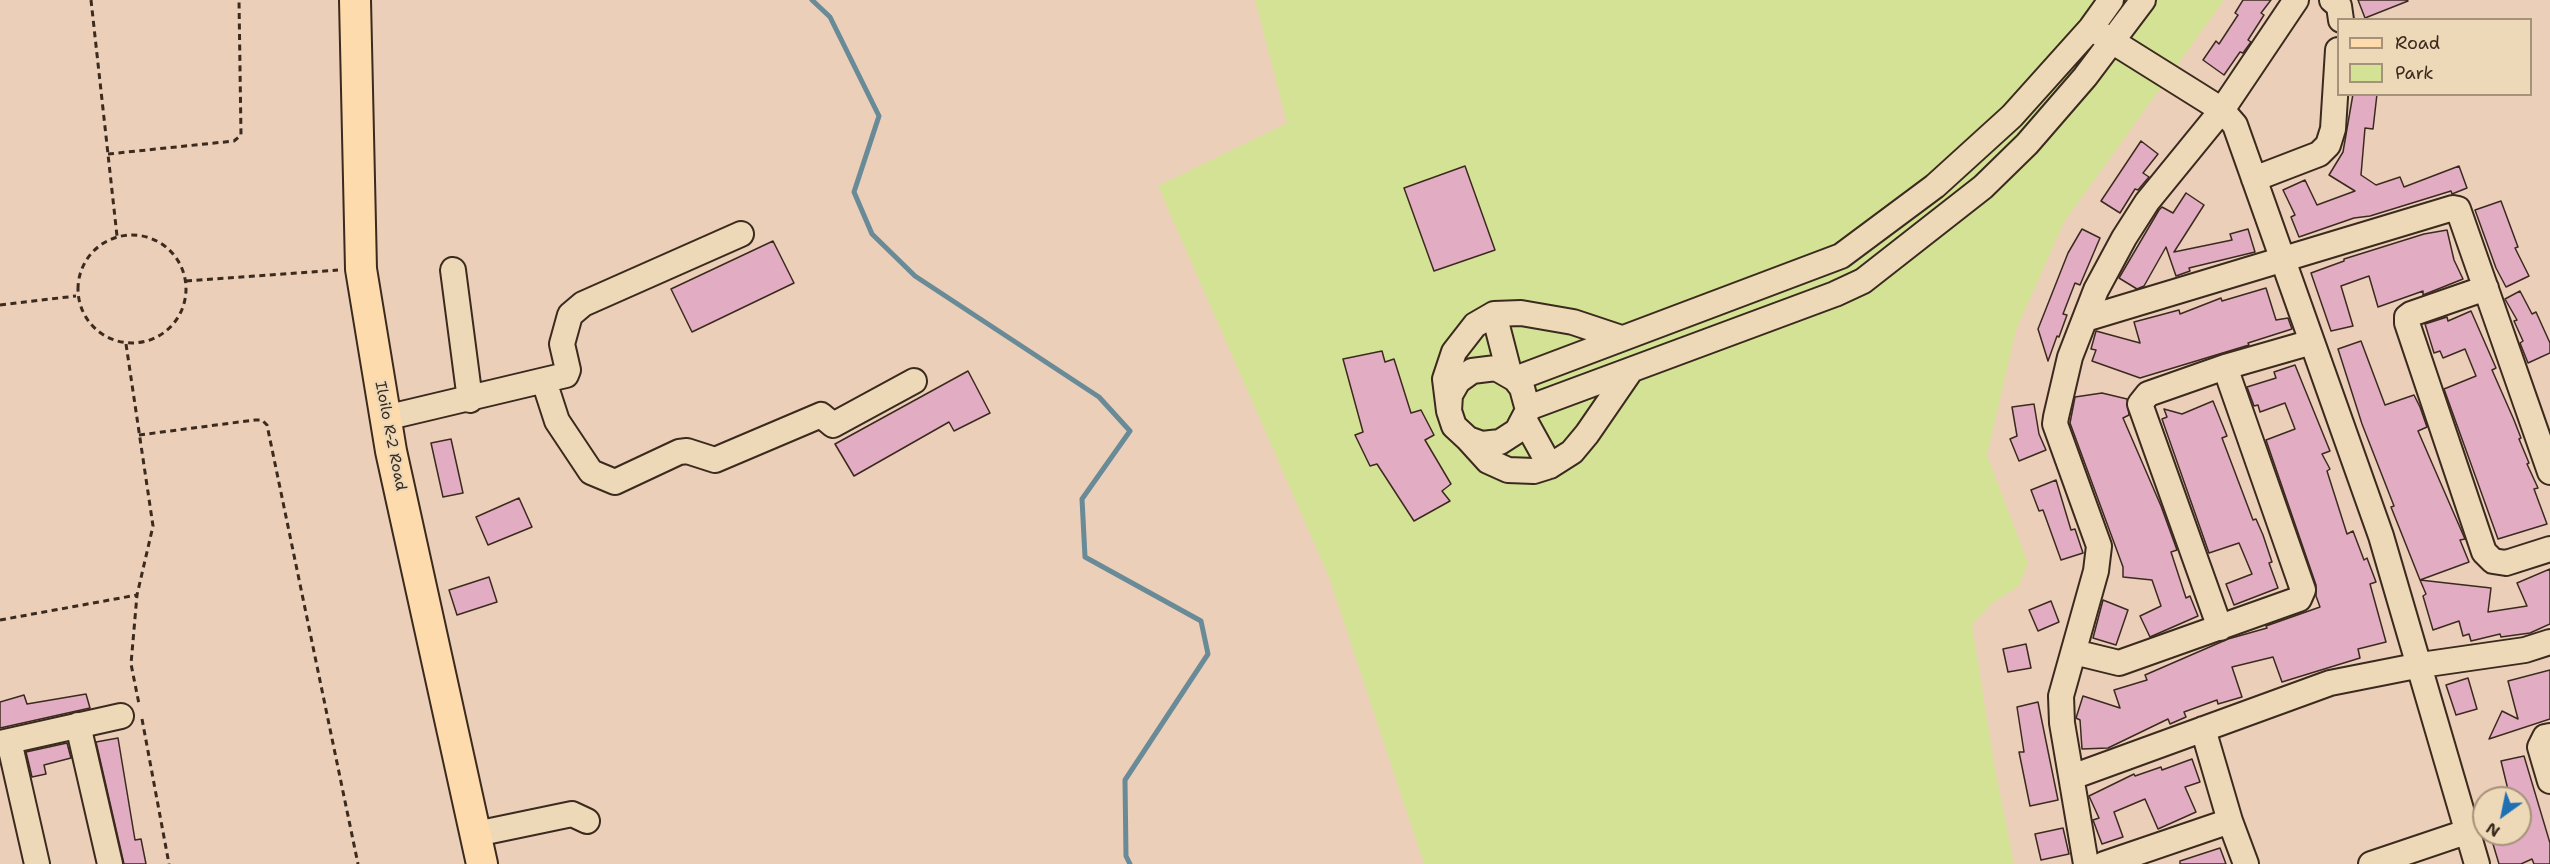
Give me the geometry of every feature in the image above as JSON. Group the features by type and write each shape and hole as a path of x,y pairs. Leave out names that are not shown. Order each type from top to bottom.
{"main road":[{"name":"Iloilo R-2 Road","path":"355,0 361,269 385,418 483,864"}],"street":[{"path":"1513,378 1841,256 1935,186 2004,123 2091,28 2111,0"},
{"path":"1468,439 1482,444 1500,442 1517,431 1526,413 1632,370 1835,294 1863,281 1983,187 2027,144 2113,42 2142,0"},
{"path":"2086,864 2062,723 2061,696 2096,571 2099,546 2055,424 2070,357 2096,290 2147,202 2222,110 2296,0"},
{"path":"2332,0 2339,6 2341,18"},
{"path":"2091,28 2222,110 2235,125 2382,536 2421,665 2466,832 2478,864"},
{"path":"2254,179 2319,154 2328,145 2333,129 2337,66"},
{"path":"2085,319 2453,208 2462,213 2550,472"},
{"path":"385,418 470,400 566,375 568,370 562,344 570,315 583,304 741,234"},
{"path":"453,270 470,400"},
{"path":"2486,288 2411,314 2407,317 2408,323 2484,552 2493,561 2506,563 2550,549"},
{"path":"1621,338 1573,322 1521,313 1494,314 1475,325 1454,352 1446,379 1449,411 1455,426 1488,461 1508,470 1534,471 1550,466 1572,452 1632,370"},
{"path":"1494,314 1513,378 1550,466"},
{"path":"1686,314 1698,346"},
{"path":"2220,628 2140,404 2148,394 2225,367 2312,342"},
{"path":"2074,652 2119,663 2299,599 2303,590 2225,367"},
{"path":"1449,411 1450,395 1458,381 1472,370 1496,368 1513,378"},
{"path":"544,381 557,421 591,472 615,482 679,452 687,451 715,460 821,415 833,425 914,381"},
{"path":"2072,777 2330,683 2421,665 2525,650 2550,642"},
{"path":"37,864 5,742 121,716"},
{"path":"78,725 110,864"},
{"path":"2203,729 2230,821 2246,864"},
{"path":"2550,736 2545,737 2540,747 2550,781"},
{"path":"476,834 572,814 587,821"},
{"path":"2103,864 2152,856 2230,821"},
{"path":"2371,864 2466,832"}],"path":[{"path":"91,0 117,236"},
{"path":"108,154 234,141 241,135 239,0"},
{"path":"142,235 168,247 185,273 186,281 187,294 176,323 156,339 126,344 114,342 90,327 76,296 76,282 88,254 117,236 142,235"},
{"path":"186,281 331,271"},
{"path":"0,305 76,296"},
{"path":"126,344 153,526 137,595 132,664 169,864"},
{"path":"139,435 255,420 262,420 267,425 358,864"},
{"path":"0,620 137,595"}],"green space":[{"path":"1255,0 2224,0 2064,222 2016,330 1987,455 2028,563 2019,586 1992,603 1972,625 1994,763 2014,864 1424,864 1329,577 1158,186 1287,123"}],"building":[{"path":"2243,0 2271,0 2261,13 2264,15 2248,40 2251,42 2243,53 2240,52 2224,75 2203,60 2216,41 2219,44 2238,15 2235,13"},
{"path":"2358,0 2407,0 2408,1 2365,18"},
{"path":"2353,96 2377,96 2373,129 2365,128 2361,175 2376,185 2400,177 2404,187 2459,166 2467,188 2370,216 2354,218 2299,237 2291,217 2295,215 2283,190 2305,180 2317,205 2355,191 2329,175 2343,152"},
{"path":"2141,141 2158,154 2143,173 2149,177 2138,190 2135,189 2120,213 2101,201"},
{"path":"1465,166 1495,250 1434,271 1404,188"},
{"path":"2186,193 2204,205 2174,252 2232,240 2230,234 2248,229 2255,252 2189,268 2190,271 2176,276 2166,247 2144,286 2137,289 2119,278 2159,210 2162,207 2173,213"},
{"path":"2501,201 2518,247 2515,248 2529,276 2506,287 2496,268 2475,210"},
{"path":"2082,229 2100,238 2080,285 2075,283 2063,314 2067,315 2048,361 2038,329 2068,253"},
{"path":"2447,230 2454,260 2463,279 2423,295 2423,291 2378,307 2369,276 2341,286 2353,326 2331,331 2311,273 2344,261 2344,259 2424,234"},
{"path":"773,241 794,283 692,332 671,289"},
{"path":"2266,288 2276,320 2288,318 2292,329 2248,343 2249,345 2140,378 2092,361 2096,350 2091,349 2096,331 2140,343 2134,322 2179,310 2180,314 2221,298 2222,301"},
{"path":"2520,291 2532,314 2536,312 2550,343 2550,353 2528,363 2520,343 2523,341 2514,321 2517,320 2505,299"},
{"path":"2471,311 2496,368 2492,370 2521,438 2519,439 2529,463 2527,464 2538,488 2534,489 2547,524 2498,539 2444,389 2476,376 2465,349 2443,358 2440,351 2434,353 2425,324 2447,317 2448,321"},
{"path":"2361,341 2385,405 2414,395 2427,427 2418,431 2465,539 2460,540 2469,562 2420,580 2391,507 2394,506 2362,424 2338,349"},
{"path":"1382,351 1385,362 1394,359 1411,413 1421,410 1434,435 1425,440 1451,484 1442,491 1450,501 1414,521 1377,464 1370,466 1355,435 1363,432 1343,359"},
{"path":"2295,365 2330,451 2322,454 2330,469 2327,471 2347,534 2353,531 2364,560 2367,558 2376,582 2370,584 2386,642 2358,649 2360,658 2282,682 2273,657 2232,667 2242,697 2218,704 2217,700 2184,712 2186,717 2170,724 2168,719 2108,748 2082,749 2080,720 2076,718 2083,696 2120,708 2114,690 2147,680 2145,675 2228,639 2267,628 2266,626 2320,607 2316,596 2316,585 2266,440 2295,429 2285,403 2260,412 2258,405 2254,406 2247,387 2276,378 2274,372"},
{"path":"968,371 990,413 954,431 949,422 854,476 835,444"},
{"path":"2102,393 2127,399 2129,415 2123,418 2161,506 2177,550 2171,552 2186,598 2190,596 2198,616 2150,637 2140,616 2161,606 2152,580 2123,577 2123,567 2070,423 2075,397"},
{"path":"2213,401 2227,436 2222,438 2253,520 2256,519 2263,535 2272,562 2269,563 2278,588 2234,605 2226,584 2252,574 2239,543 2209,553 2162,419 2167,417 2164,409 2182,414"},
{"path":"2034,404 2039,434 2046,450 2019,461 2010,439 2017,436 2012,407"},
{"path":"451,439 463,493 443,497 431,443"},
{"path":"2056,480 2071,530 2075,529 2083,553 2061,560 2043,510 2039,511 2031,490"},
{"path":"519,498 532,527 488,545 476,517"},
{"path":"2550,569 2550,624 2530,633 2501,637 2500,634 2471,641 2469,634 2463,636 2459,621 2433,630 2423,596 2426,594 2420,580 2491,588 2488,612 2527,606 2517,583"},
{"path":"489,577 497,602 457,615 449,590"},
{"path":"2103,600 2128,610 2116,645 2093,638"},
{"path":"2051,601 2059,622 2038,631 2029,610"},
{"path":"2026,644 2031,668 2008,672 2003,649"},
{"path":"2550,670 2550,719 2489,739 2502,711 2518,719 2508,681"},
{"path":"2468,678 2477,709 2456,715 2446,685"},
{"path":"86,694 90,708 0,728 0,702 24,695 27,704"},
{"path":"2038,702 2058,800 2030,806 2019,752 2024,752 2017,707"},
{"path":"118,738 135,840 141,839 146,864 124,864 96,742"},
{"path":"67,743 71,758 44,765 46,774 32,777 26,752"},
{"path":"2524,756 2550,843 2550,864 2534,864 2532,859 2521,864 2499,864 2494,846 2532,846 2532,786 2507,786 2501,761"},
{"path":"2192,759 2200,782 2185,787 2196,812 2158,829 2145,799 2114,812 2123,837 2102,844 2093,820 2099,818 2089,796 2134,774 2135,776 2161,767 2162,770"},
{"path":"2063,828 2069,854 2041,860 2035,834"},
{"path":"2220,848 2226,864 2180,864 2180,861"}],"waterway":[{"path":"812,0 830,17 879,116 854,192 872,234 915,276 1099,397 1130,431 1082,499 1085,557 1201,621 1208,654 1125,780 1126,856 1130,864"}]}
